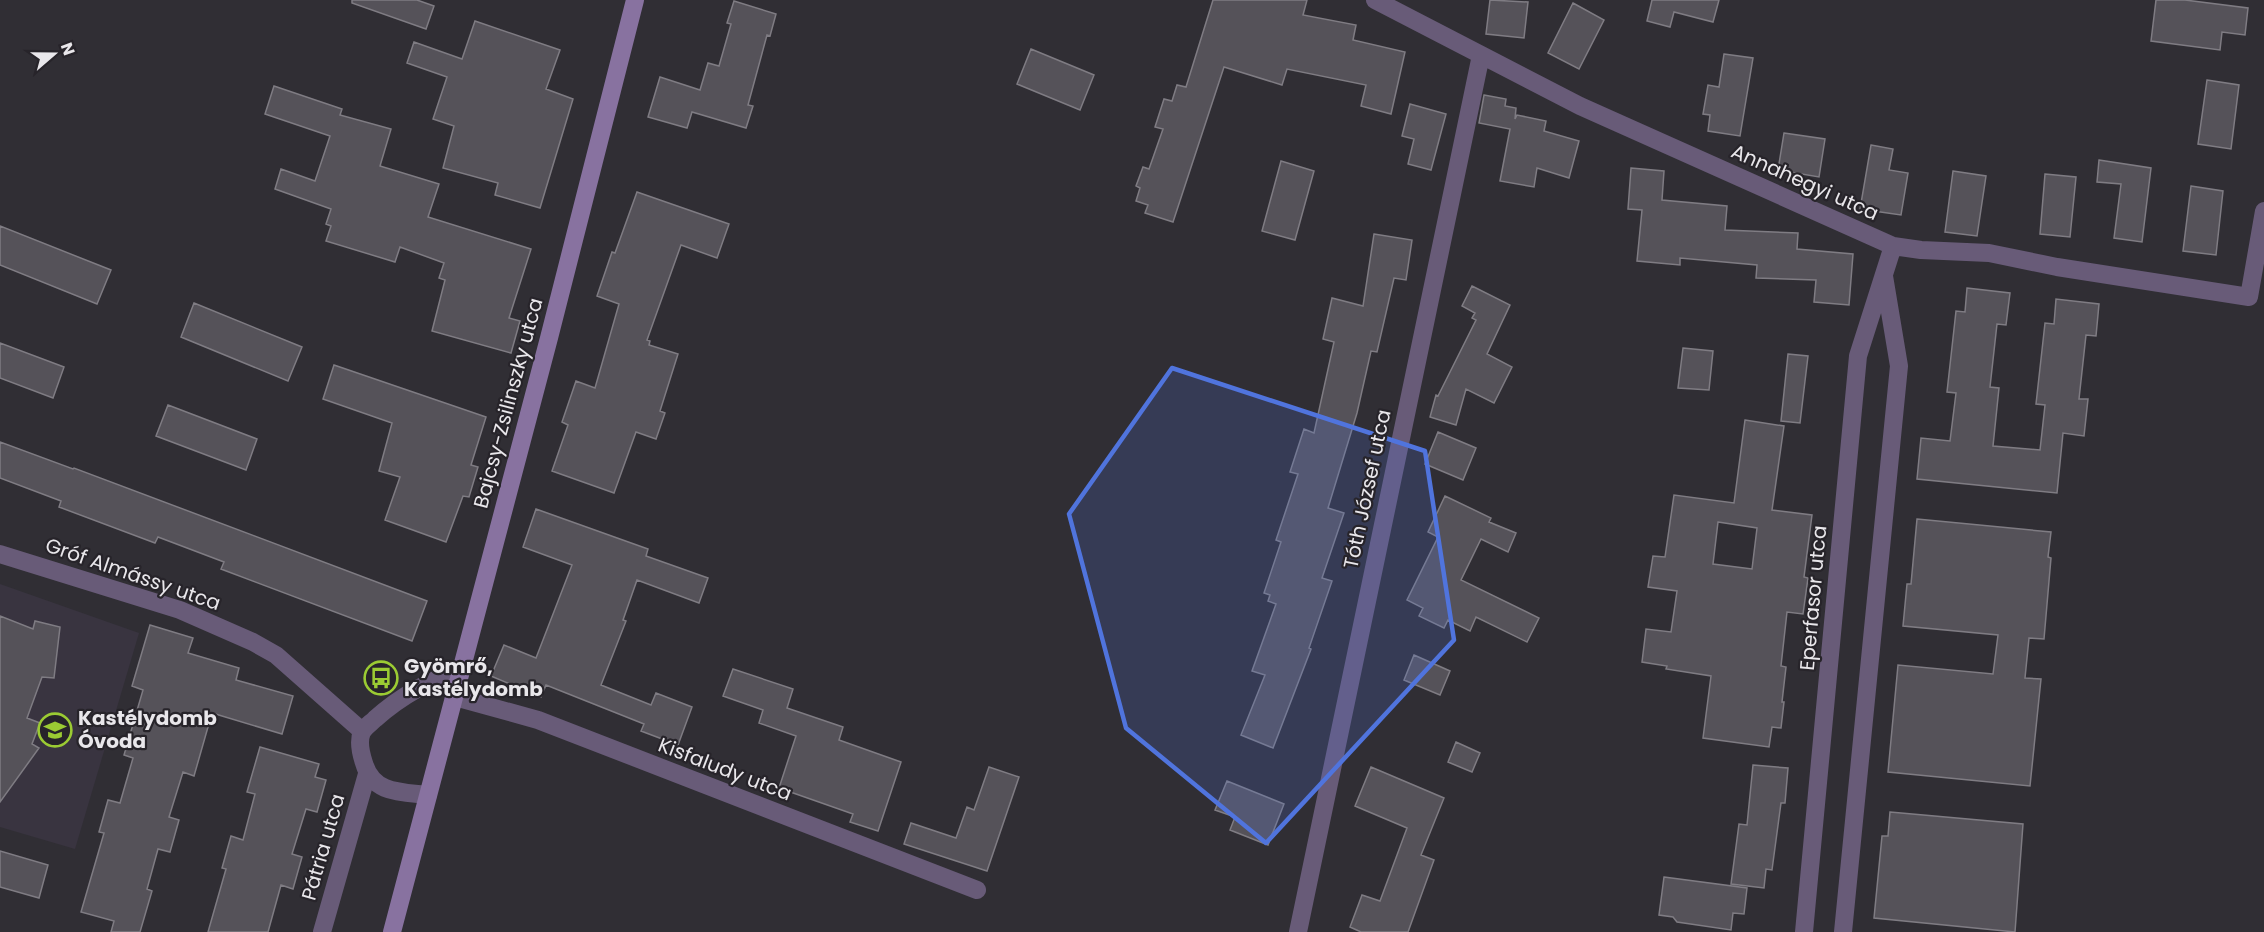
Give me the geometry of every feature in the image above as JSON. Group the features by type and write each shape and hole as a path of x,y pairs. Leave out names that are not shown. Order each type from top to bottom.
{"main road":[{"name":"Bajcsy-Zsilinszky utca","path":"392,932 463,668 635,0"}],"street":[{"name":"Annahegyi utca","path":"1375,0 1581,106 1893,246 1921,250 1989,253 2056,267 2249,297 2264,211"},
{"name":"Tóth József utca","path":"1298,932 1481,55"},
{"name":"Eperfasor utca","path":"1804,932 1858,356 1893,246"},
{"name":"Eperfasor utca","path":"1844,932 1899,366 1884,271"},
{"name":"Gróf Almássy utca","path":"0,554 180,610 253,642 276,655 362,731"},
{"path":"428,795 386,790 367,774 361,755 362,731 392,704 422,684 463,668"},
{"name":"Kisfaludy utca","path":"455,697 538,720 977,890"},
{"name":"Pátria utca","path":"322,932 367,774"}],"highlighted area":[{"path":"1172,368 1425,451 1454,640 1266,843 1126,728 1069,514"}],"shaded area":[{"name":"Kastélydomb Óvoda","path":"0,584 139,633 75,849 0,827"}],"building":[{"path":"352,0 417,0 434,6 426,29 352,3"},
{"path":"1213,0 1307,0 1303,15 1356,25 1353,40 1405,52 1391,114 1361,106 1366,85 1287,69 1282,85 1224,67 1173,222 1145,213 1148,205 1136,201 1140,188 1136,186 1143,167 1149,169 1163,129 1155,127 1164,99 1172,101 1177,85 1186,87"},
{"path":"1490,0 1528,2 1524,38 1486,34"},
{"path":"1652,0 1719,0 1713,22 1674,12 1670,27 1647,21"},
{"path":"2156,0 2185,0 2248,8 2245,35 2222,32 2220,50 2151,41"},
{"path":"734,1 776,14 770,36 767,35 748,105 753,106 746,128 692,112 687,128 648,117 660,77 700,90 708,63 719,66 731,24 727,23"},
{"path":"1573,3 1604,20 1579,69 1548,53"},
{"path":"475,21 560,50 546,89 573,99 540,208 495,195 498,183 443,168 454,126 433,119 447,77 407,63 414,42 462,59"},
{"path":"1031,49 1094,75 1080,110 1017,84"},
{"path":"1724,54 1753,58 1740,136 1708,131 1710,115 1703,114 1708,85 1719,87"},
{"path":"2207,80 2239,85 2231,149 2198,144"},
{"path":"274,86 342,109 340,115 391,129 380,166 439,184 428,217 531,249 509,318 520,321 511,353 432,331 445,280 439,278 444,263 400,247 395,262 326,241 331,226 326,224 331,209 275,189 281,169 315,181 330,136 265,114"},
{"path":"1484,95 1506,99 1505,106 1516,108 1515,119 1517,115 1546,121 1544,131 1579,141 1569,178 1537,168 1534,187 1500,181 1510,129 1479,123"},
{"path":"1410,104 1446,114 1431,170 1408,164 1414,139 1402,136"},
{"path":"1784,133 1825,139 1819,177 1778,170"},
{"path":"1871,145 1893,149 1889,170 1908,173 1901,215 1860,209"},
{"path":"2099,160 2151,168 2142,242 2114,238 2121,184 2097,182"},
{"path":"1281,161 1314,171 1295,240 1262,231"},
{"path":"1631,168 1664,171 1662,200 1727,206 1725,230 1798,233 1797,249 1853,254 1849,305 1814,302 1816,280 1756,278 1757,265 1680,258 1680,265 1637,261 1642,210 1628,209"},
{"path":"1953,171 1986,176 1977,236 1945,232"},
{"path":"2045,174 2076,177 2070,237 2040,234"},
{"path":"2191,186 2223,191 2216,255 2183,251"},
{"path":"637,192 729,224 717,258 681,245 647,340 650,341 649,345 678,354 660,411 665,413 656,439 636,432 614,493 552,471 568,425 562,422 576,381 595,388 619,304 597,296"},
{"path":"0,226 111,270 97,304 0,265"},
{"path":"1374,234 1412,240 1406,280 1394,278 1377,352 1371,351 1357,413 1328,508 1344,513 1322,578 1332,581 1309,648 1311,649 1273,748 1241,735 1265,675 1252,671 1276,604 1268,601 1270,595 1264,593 1281,542 1276,540 1298,474 1290,472 1304,429 1314,433 1334,342 1323,339 1332,298 1363,306"},
{"path":"1472,286 1510,305 1487,354 1512,367 1494,403 1466,389 1456,425 1430,417 1436,395 1438,396 1476,320 1472,318 1475,313 1462,306"},
{"path":"1967,288 2010,293 2006,325 1997,324 1990,387 1999,388 1993,446 2040,450 2045,405 2036,404 2045,323 2054,324 2056,299 2099,304 2096,336 2086,335 2079,399 2088,399 2084,436 2063,433 2057,493 1917,479 1921,438 1950,441 1956,393 1947,392 1956,311 1965,312"},
{"path":"194,303 302,347 288,381 181,337"},
{"path":"0,343 64,367 53,398 0,378"},
{"path":"1683,348 1713,351 1709,390 1678,388"},
{"path":"1788,354 1808,356 1800,423 1781,421"},
{"path":"334,365 486,417 471,465 478,467 469,497 463,496 446,542 385,520 400,477 379,471 392,423 323,399"},
{"path":"168,405 257,439 246,470 156,436"},
{"path":"1745,420 1784,426 1772,510 1812,515 1804,577 1808,578 1803,614 1787,612 1781,666 1786,667 1781,728 1772,727 1769,747 1703,738 1711,676 1666,669 1667,666 1642,662 1646,629 1671,632 1677,591 1648,587 1653,556 1665,557 1674,495 1734,503","holes":["1718,522 1757,528 1752,569 1713,564"]},
{"path":"1438,432 1476,448 1463,480 1425,464"},
{"path":"0,442 427,601 412,641 221,569 224,562 158,537 155,543 59,507 61,501 0,478"},
{"path":"1445,496 1491,518 1489,522 1516,533 1508,552 1481,539 1461,580 1539,618 1527,642 1476,617 1470,631 1448,620 1444,628 1419,616 1423,608 1407,600 1438,537 1428,532"},
{"path":"536,509 648,549 646,556 708,578 699,603 637,580 623,620 626,621 601,685 651,705 656,693 692,707 678,745 641,731 644,724 546,685 541,697 491,676 504,645 536,658 572,565 523,547"},
{"path":"1917,519 2051,532 2044,639 2029,638 2025,678 2041,679 2030,786 1888,772 1898,665 1993,674 1998,635 1903,626 1907,584 1911,584"},
{"path":"0,616 33,629 35,621 60,627 54,678 42,677 27,718 40,723 32,744 39,748 0,802"},
{"path":"150,625 193,638 188,653 239,668 236,680 293,696 282,734 212,713 194,776 183,772 169,817 179,820 170,852 158,849 147,889 152,891 140,932 111,932 114,921 81,912 104,833 99,832 108,800 120,803 133,758 124,755 143,690 132,686"},
{"path":"1414,655 1450,671 1440,695 1404,680"},
{"path":"733,669 793,689 787,708 843,727 839,740 901,762 878,831 850,822 853,814 779,788 796,736 759,723 763,710 723,696"},
{"path":"1456,742 1480,753 1472,772 1448,762"},
{"path":"260,747 319,764 315,777 326,780 317,812 306,809 292,854 302,857 293,889 281,885 268,932 208,932 226,869 222,868 231,836 243,840 255,794 247,792"},
{"path":"1753,765 1788,768 1785,803 1781,803 1772,870 1766,869 1764,888 1731,884 1739,824 1747,825"},
{"path":"989,767 1019,777 987,871 904,844 911,823 956,838 967,807 974,810"},
{"path":"1371,767 1444,798 1421,855 1434,860 1408,932 1361,932 1350,927 1362,895 1380,901 1407,828 1355,806"},
{"path":"1227,781 1284,804 1268,845 1230,830 1235,817 1215,810"},
{"path":"1890,812 2023,824 2015,932 1874,918 1882,836 1888,836"},
{"path":"0,851 48,865 39,898 0,887"},
{"path":"1664,877 1747,888 1744,914 1733,913 1731,930 1677,922 1673,917 1659,915"}],"place":[{"name":"Gyömrő, Kastélydomb","path":"381,678"},
{"name":"Kastélydomb Óvoda","path":"55,730"}]}
